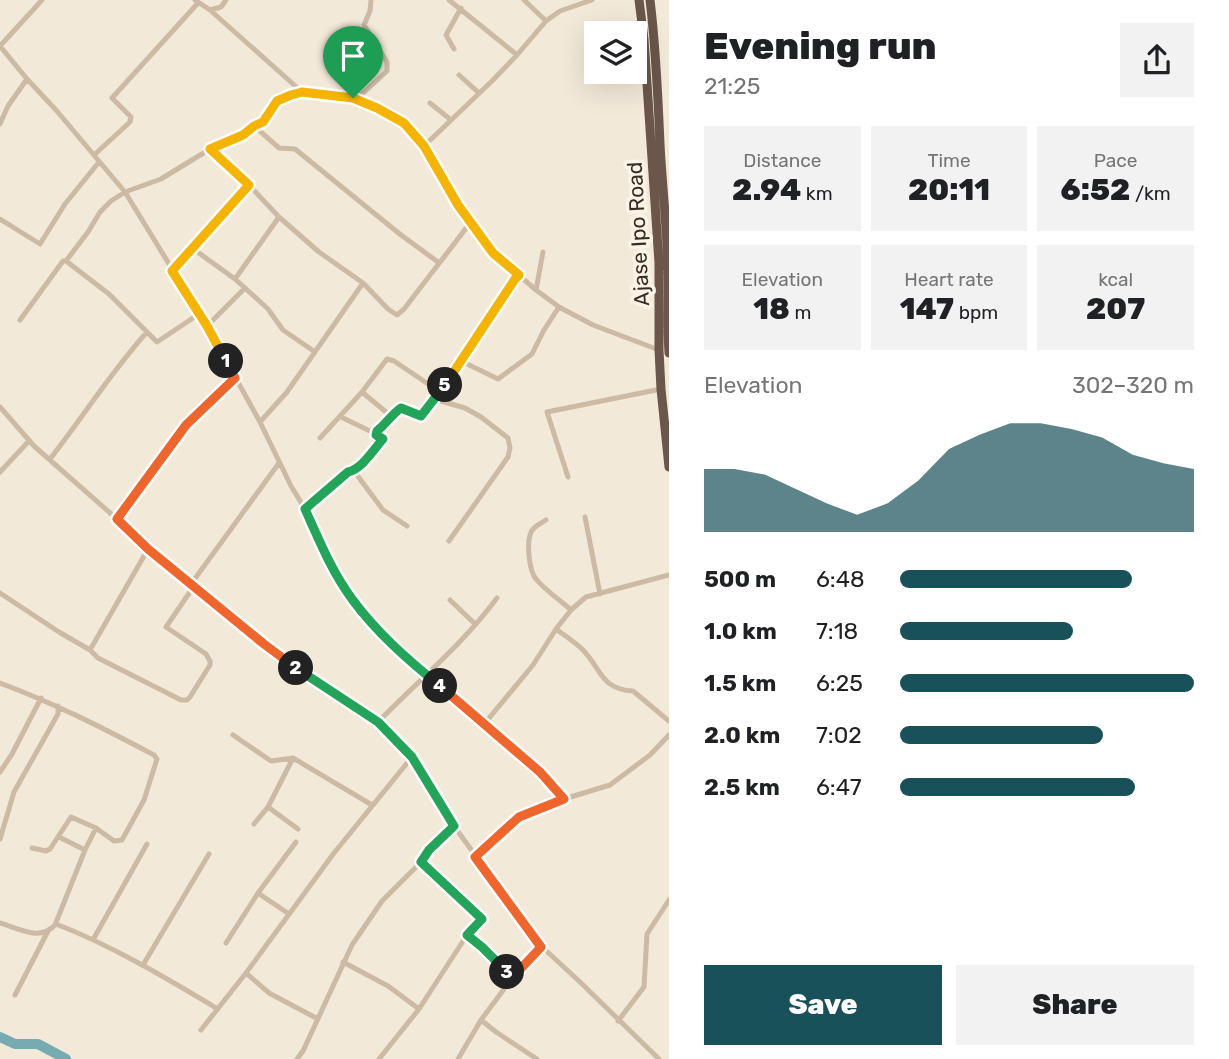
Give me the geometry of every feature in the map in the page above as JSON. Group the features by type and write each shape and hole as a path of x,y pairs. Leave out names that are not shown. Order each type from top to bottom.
{"highway":[{"name":"Ajase Ipo Road","path":"639,0 666,351"},
{"name":"Ajase Ipo Road","path":"650,0 665,143 668,334 661,389 669,467"}],"street":[{"path":"42,0 0,46 125,192 207,326 260,422 325,553 352,598 388,641 540,772 564,799"},
{"path":"210,10 221,7 226,0"},
{"path":"353,98 362,94 387,71 387,62 364,25 371,0"},
{"path":"449,0 517,55"},
{"path":"524,0 546,21"},
{"path":"424,146 517,55 546,21 560,10 592,0"},
{"path":"94,155 130,122 128,113 112,98 197,1 302,92"},
{"path":"454,49 446,35 461,8"},
{"path":"460,75 479,93"},
{"path":"0,124 8,106 27,79"},
{"path":"20,320 51,275 66,261 100,212 111,201 125,192 161,179 210,149 243,135 263,122 277,101 302,92 353,98 404,123 424,146 458,205 493,253 559,307 593,325 666,351"},
{"path":"430,103 451,120"},
{"path":"254,126 279,148 295,149 438,262"},
{"path":"210,149 279,217 319,252 363,283 397,315 467,227 473,224"},
{"path":"0,219 40,244 65,204 99,162"},
{"path":"172,271 249,185"},
{"path":"235,279 279,217"},
{"path":"192,247 235,279 268,309 283,330 314,352"},
{"path":"536,290 542,252"},
{"path":"66,261 109,294 158,342 199,314"},
{"path":"376,435 401,408 421,416 519,275"},
{"path":"260,422 287,391 363,283"},
{"path":"207,326 245,288"},
{"path":"461,361 498,379 532,354 559,307"},
{"path":"50,459 147,332"},
{"path":"320,438 341,417 387,359 394,360 440,392"},
{"path":"117,519 186,425 235,378"},
{"path":"568,477 547,412 661,389"},
{"path":"362,392 392,417"},
{"path":"434,399 465,408 481,417 508,438 510,448 508,457 449,541"},
{"path":"0,407 29,441 148,549 285,660 378,722 412,757 475,857 541,947 659,1059"},
{"path":"305,509 348,472 354,471 383,439 341,417"},
{"path":"0,472 29,441"},
{"path":"0,593 90,650 98,658 181,700 187,700 210,665 210,660 206,654 166,627 167,624 279,463"},
{"path":"354,471 383,510 407,526"},
{"path":"585,517 600,594"},
{"path":"547,520 535,527 530,535 529,556 532,573 571,610"},
{"path":"90,650 148,549"},
{"path":"485,723 533,665 571,610 586,597 669,575"},
{"path":"378,722 427,675 497,598"},
{"path":"450,600 475,624"},
{"path":"556,629 584,650 604,680 626,691 633,691 669,721"},
{"path":"0,683 58,706 157,759 144,800 122,840 114,841 96,828 71,817 50,849 46,851 32,848"},
{"path":"0,772 41,698"},
{"path":"0,838 15,792 58,714 58,706"},
{"path":"233,735 271,761 293,758 372,805"},
{"path":"475,857 519,817 610,785 650,755 669,735"},
{"path":"0,753 8,759"},
{"path":"201,1030 334,853 412,757"},
{"path":"254,824 268,807 293,758"},
{"path":"268,807 298,829"},
{"path":"297,1059 352,945 382,901 454,826"},
{"path":"55,927 96,828"},
{"path":"59,836 85,850"},
{"path":"226,943 258,893 296,842"},
{"path":"94,939 147,845"},
{"path":"143,965 209,854"},
{"path":"379,1059 419,1009 467,935 482,919 421,862"},
{"path":"258,893 289,914"},
{"path":"618,1021 644,987 648,934 669,900"},
{"path":"0,923 36,934 48,931 56,924 94,939 218,1009"},
{"path":"16,995 48,931"},
{"path":"467,935 513,977"},
{"path":"458,1059 481,1020 513,977 541,947"},
{"path":"343,962 388,986 419,1009"},
{"path":"246,973 269,993 318,1019"},
{"path":"481,1020 532,1058"}],"waterway":[{"path":"0,1037 15,1044 38,1044 66,1059"}],"route":[{"path":"302,92 353,98 404,123 424,146 458,205 493,253 519,275 421,416 401,408 395,412 377,431 376,435 383,439 359,466 348,472 305,509 325,553 352,598 388,641 540,772 564,799 519,817 475,857 541,947 513,977 467,935 482,919 421,862 429,850 454,826 412,757 378,722 285,660 148,549 117,519 172,441 235,378 207,326 172,271 249,185 210,149 243,135 263,122 277,101 291,95 302,92"}]}
